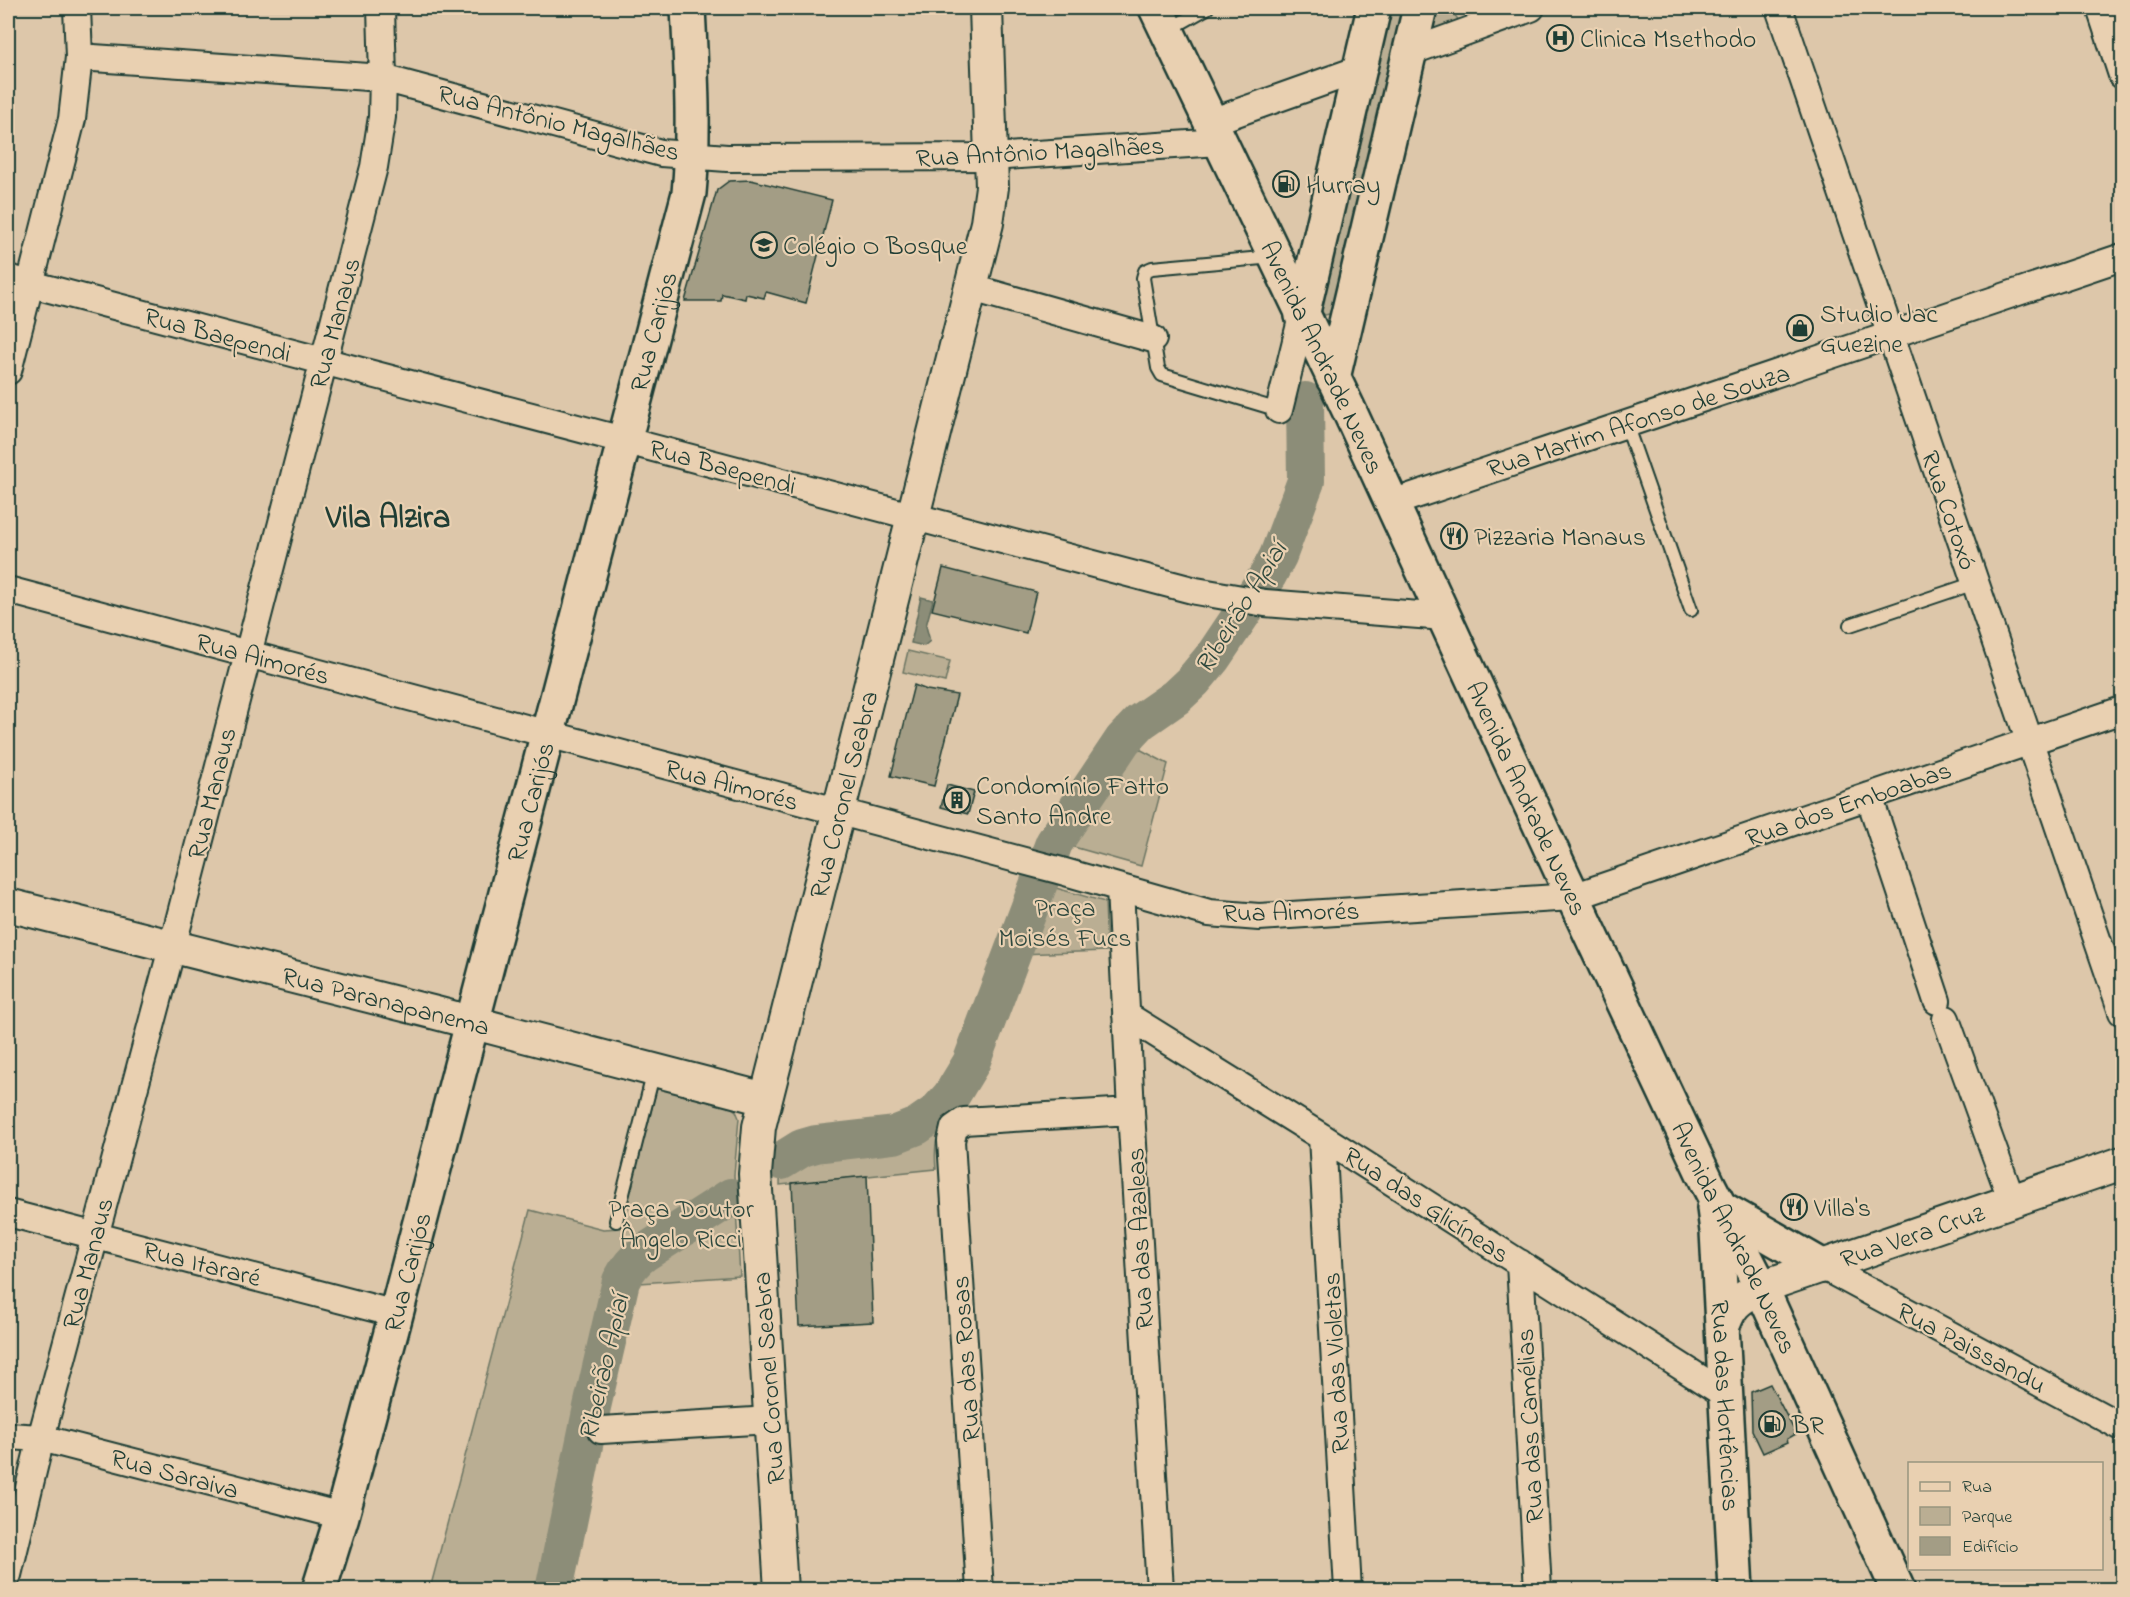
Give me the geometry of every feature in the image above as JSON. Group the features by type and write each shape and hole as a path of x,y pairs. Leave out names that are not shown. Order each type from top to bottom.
{"main road":[{"name":"Rua Carijós","path":"319,1590 342,1516 396,1314 689,193 693,155 688,8"},
{"path":"1302,316 1374,8"},
{"path":"1333,378 1420,8"},
{"name":"Avenida Andrade Neves","path":"1161,19 1392,503 1573,897 1715,1197 1761,1287 1898,1590"},
{"path":"1715,1197 1822,1266"},
{"name":"Rua das Hortências","path":"1715,1197 1736,1590"}],"street":[{"path":"8,371 19,281 72,119 79,57 77,8"},
{"name":"Rua Manaus","path":"8,1575 41,1438 172,948 374,167 382,117 381,8"},
{"name":"Rua Coronel Seabra","path":"781,1590 755,1174 759,1127 987,223 992,187 986,8"},
{"path":"1410,52 1474,17 1531,8"},
{"name":"Rua Cotoxó","path":"1779,8 2122,1012"},
{"path":"2100,8 2122,75"},
{"name":"Rua Antônio Magalhães","path":"79,57 383,78 661,153 727,158 991,157 1216,132 1360,69"},
{"name":"Rua Martim Afonso de Souza","path":"1392,503 2122,257"},
{"name":"Rua Baependi","path":"19,281 1196,591 1265,603 1445,616"},
{"path":"972,288 1154,339"},
{"path":"1279,410 1302,316"},
{"name":"Rua Aimorés","path":"8,590 1209,913 1258,917 1573,897"},
{"name":"Rua dos Emboabas","path":"1573,897 2122,710"},
{"path":"1869,796 1942,1010 2012,1201"},
{"name":"Rua das Azaleas","path":"1120,888 1160,1590"},
{"name":"Rua Paranapanema","path":"8,905 472,1022 765,1099"},
{"name":"Rua das Glicíneas","path":"1126,1015 1322,1137 1726,1395"},
{"name":"Rua das Rosas","path":"980,1590 951,1141 954,1128 964,1121 1131,1111"},
{"name":"Rua das Violetas","path":"1322,1137 1348,1590"},
{"name":"Rua Vera Cruz","path":"1722,1330 1728,1312 1735,1303 1761,1287 2122,1163"},
{"name":"Rua Itararé","path":"8,1213 396,1314"},
{"name":"Rua das Camélias","path":"1520,1263 1539,1590"},
{"name":"Rua Paissandu","path":"1822,1266 2122,1427"},
{"path":"601,1430 771,1420"},
{"name":"Rua Saraiva","path":"8,1436 41,1438 342,1516"}],"lane":[{"path":"1161,19 1207,8"},
{"path":"1275,257 1152,268 1145,271 1143,278 1158,368 1162,375 1279,410"},
{"path":"1626,424 1691,610"},
{"path":"1850,625 1975,583"},
{"path":"616,1221 655,1070"}],"green space":[{"path":"1390,8 1403,8 1332,311 1325,315 1321,312 1321,308"},
{"path":"1433,8 1449,8 1461,23 1430,37"},
{"path":"908,651 950,661 945,682 903,672"},
{"path":"1128,743 1168,764 1141,866 1063,844"},
{"name":"Praça Moisés Fucs","path":"1042,884 1105,902 1107,951 1018,954"},
{"name":"Praça Doutor Ângelo Ricci","path":"657,1088 731,1107 736,1111 739,1118 734,1175 740,1276 626,1284 630,1260 617,1267 543,1589 430,1589 530,1210 603,1229 621,1228"},
{"path":"964,1103 948,1118 939,1132 935,1148 936,1169 780,1185 781,1148 893,1140"}],"shaded area":[{"path":"921,597 933,600 926,626 930,641 924,646 911,643"}],"building":[{"name":"Colégio O Bosque","path":"751,180 832,200 806,303 766,292 764,298 746,294 745,299 722,294 721,301 685,301 717,190 729,181"},
{"path":"943,568 1036,592 1026,633 932,610"},
{"path":"914,685 927,690 957,695 934,786 891,776"},
{"name":"Condomínio Fatto Santo Andre","path":"947,785 974,792 968,814 941,807"},
{"path":"867,1176 873,1322 799,1326 792,1183"},
{"name":"BR","path":"1770,1384 1796,1434 1787,1439 1788,1442 1763,1453 1752,1430 1751,1392"}],"waterway":[{"name":"Ribeirão Apiaí","path":"781,1161 802,1148 816,1144 894,1135 917,1126 937,1112 951,1096 971,1063 1054,843 1123,740 1140,722 1176,697 1213,657 1268,575 1278,556 1306,481 1305,401"},
{"name":"Ribeirão Apiaí","path":"554,1590 621,1281 644,1253 731,1197"}],"place":[{"name":"Clinica Msethodo","path":"1560,38"},
{"name":"Hurray","path":"1286,184"},
{"name":"Colégio O Bosque","path":"764,245"},
{"name":"Studio Jac Guezine","path":"1800,328"},
{"name":"Pizzaria Manaus","path":"1454,536"},
{"name":"Condomínio Fatto Santo Andre","path":"957,800"},
{"name":"Villa's","path":"1794,1207"},
{"name":"BR","path":"1772,1424"}],"district":[{"name":"Vila Alzira","path":"388,516"}]}
